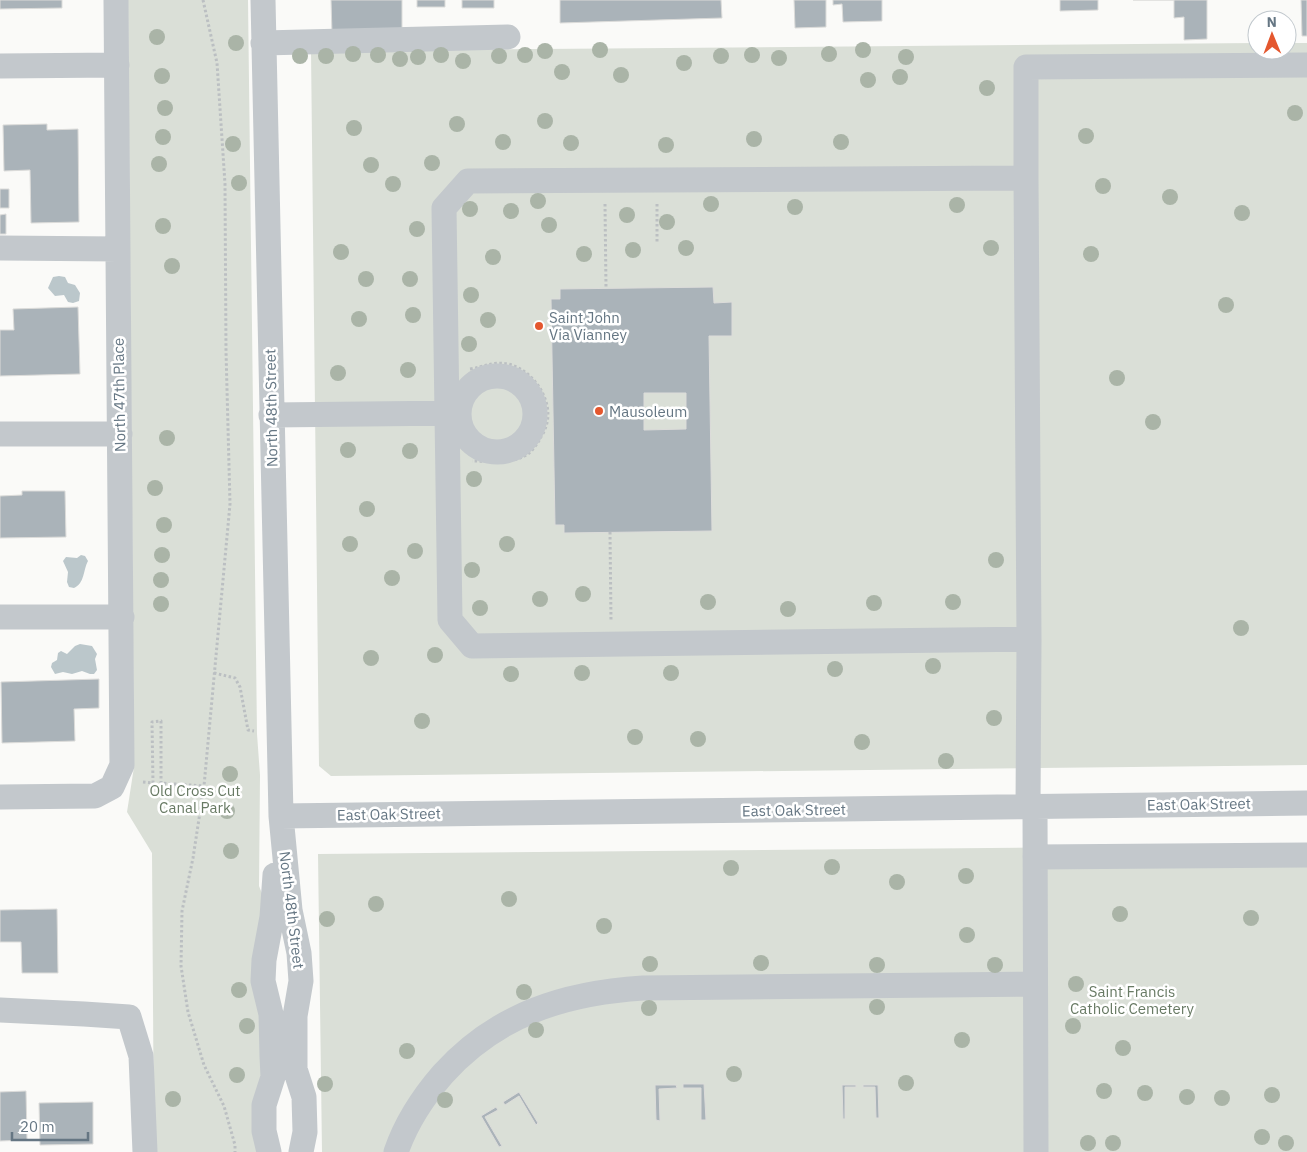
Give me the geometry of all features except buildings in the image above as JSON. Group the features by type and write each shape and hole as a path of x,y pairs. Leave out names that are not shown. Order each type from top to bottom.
{"street":[{"name":"North 47th Place","path":"116,0 123,784"},
{"name":"North 48th Street","path":"263,0 281,816 290,910 300,962 301,981 294,1025 295,1070 304,1097 305,1132 301,1152"},
{"path":"263,43 508,37"},
{"path":"0,66 117,65"},
{"path":"1036,1152 1035,857 1031,807 1029,640 1026,67 1307,65"},
{"path":"1026,178 468,181 444,208 447,369 453,413 448,462 450,620 472,646 1029,640"},
{"path":"0,248 118,249"},
{"path":"271,415 453,413"},
{"path":"0,434 120,434"},
{"path":"0,617 122,617"},
{"path":"0,797 95,796 123,784"},
{"name":"East Oak Street","path":"281,816 1307,803"},
{"name":"North 48th Street","path":"269,1152 264,1131 264,1106 273,1077 271,1014 263,980 264,960 272,917 281,816"},
{"path":"1035,857 1307,855"},
{"path":"396,1152 413,1114 432,1087 456,1060 482,1038 514,1018 546,1005 582,995 612,990 643,988 1035,984"},
{"path":"0,1010 129,1018 141,1056 145,1152"}],"path":[{"path":"203,0 217,63 225,184 226,361 230,504 204,786 193,858 182,911 181,966 188,1012 204,1065 224,1106 235,1145 235,1152"},
{"path":"605,181 606,288"},
{"path":"656,181 657,243"},
{"path":"447,369 473,369 493,363 508,364 521,369 540,387 548,416 546,429 528,454 504,462 448,462"},
{"path":"610,532 611,644"},
{"path":"214,673 235,678 240,687 248,730 254,731"},
{"path":"123,784 153,783 152,722 161,721 161,783 204,786"}],"green space":[{"name":"Old Cross Cut Canal Park","path":"128,0 248,0 257,734 260,775 259,886 265,901 263,1007 264,1152 154,1152 152,853 127,812 134,767"},
{"path":"1247,43 1247,60 1297,60 1297,43 1307,43 1307,765 331,776 319,766 311,51"},
{"name":"Saint Francis Catholic Cemetery","path":"1307,845 1307,1152 322,1152 318,854"}],"shaded area":[{"path":"53,277 65,277 68,283 75,285 80,293 79,301 68,302 64,295 55,296 48,288"},
{"path":"81,555 85,556 88,561 82,580 78,586 74,588 69,587 67,582 68,572 63,561 66,557 77,558"},
{"path":"80,644 92,646 97,654 95,659 97,670 94,674 82,671 72,674 63,672 55,674 51,667 52,663 57,660 58,653 61,651 67,654"}],"place":[{"name":"Saint John Via Vianney","path":"539,326"},
{"name":"Mausoleum","path":"599,411"}]}
